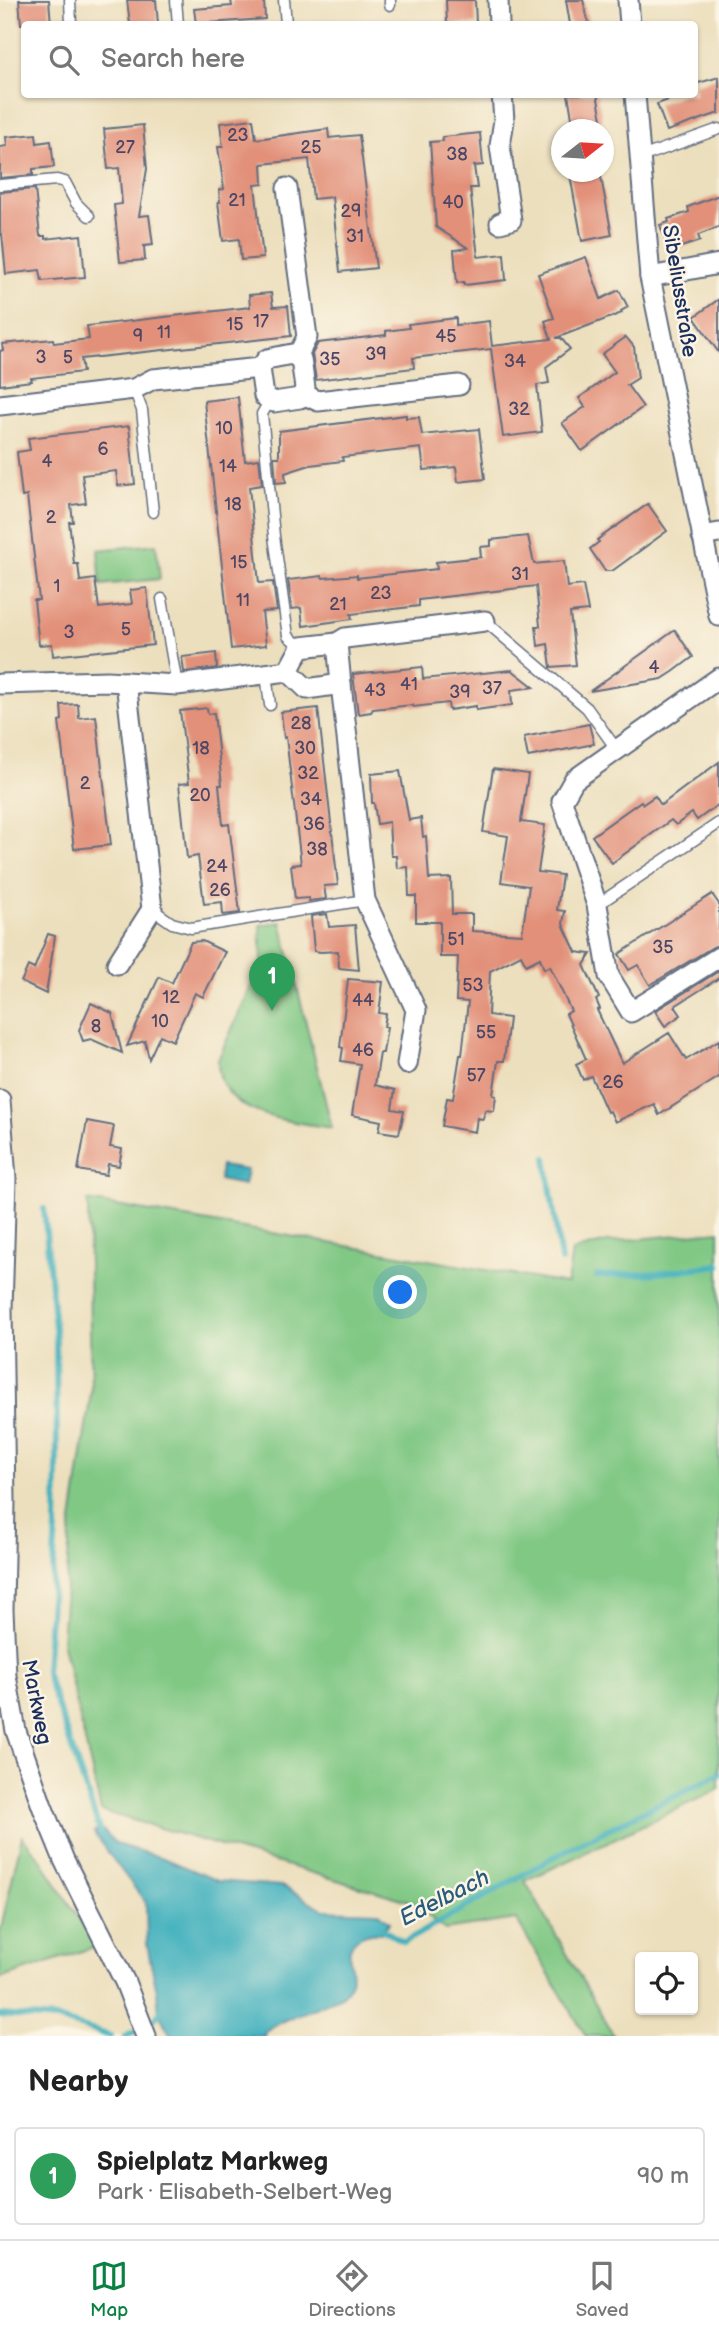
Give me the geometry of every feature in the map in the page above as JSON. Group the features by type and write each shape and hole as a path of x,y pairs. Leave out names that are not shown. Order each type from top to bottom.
{"street":[{"path":"498,0 499,21"},
{"path":"628,0 630,21"},
{"path":"500,223 511,220 500,146 504,120 502,98"},
{"name":"Sibeliusstraße","path":"635,98 650,277 710,534 719,616"},
{"path":"287,188 307,337 297,357"},
{"path":"650,277 719,264"},
{"path":"292,354 301,359 305,388 303,394 300,398 274,402 270,400 264,396 260,368 267,359 292,354"},
{"path":"0,405 134,389 153,379 260,368"},
{"path":"303,394 318,401 459,385"},
{"path":"288,671 301,647 337,643 345,638 485,621"},
{"path":"337,643 365,900 416,1010 407,1064"},
{"path":"288,671 307,689 341,684"},
{"path":"0,684 107,681 177,685 288,671"},
{"path":"719,678 575,780 562,801 597,905 609,976 631,1012 719,957"},
{"path":"117,964 152,909 126,682"},
{"name":"Markweg","path":"0,1100 6,1179 1,1308 5,1501 3,1610 6,1676 16,1731 42,1807 59,1849 125,1982 146,2036"}],"lane":[{"path":"70,0 71,21"},
{"path":"176,0 178,21"},
{"path":"284,0 286,21"},
{"path":"641,157 719,129"},
{"path":"0,185 57,180 65,182 76,203 89,216"},
{"path":"134,389 142,410 153,512"},
{"path":"270,400 262,414 274,536 289,636 301,647"},
{"path":"162,598 177,685"},
{"path":"485,621 587,708 617,750"},
{"path":"266,674 270,705"},
{"path":"597,905 719,823"},
{"path":"152,909 172,923 191,928 365,900"}],"green space":[{"path":"156,544 160,579 101,585 98,550"},
{"path":"281,922 332,1128 259,1113 229,1094 221,1079 218,1060 262,962 260,925"},
{"path":"88,1201 567,1284 572,1251 607,1242 719,1231 719,1789 525,1881 614,2036 586,2036 516,1919 445,1930 412,1902 101,1811 62,1641 70,1535 91,1392"},
{"path":"22,1836 41,1860 97,1946 0,1979 0,1932"}],"water":[{"path":"221,1166 247,1170 244,1185 219,1180"},
{"path":"103,1830 116,1844 163,1858 218,1881 282,1886 325,1910 378,1912 390,1922 381,1933 363,1935 352,1944 352,1978 342,1995 279,2023 264,2032 265,2036 171,2036 159,2014 147,1945 146,1903 97,1838 94,1832"}],"building":[{"path":"19,0 49,0 51,21 21,21 21,24"},
{"path":"127,0 156,0 158,21 130,21"},
{"path":"231,0 264,0 265,19 196,21 194,9 232,6"},
{"path":"446,0 475,0 476,21 447,21"},
{"path":"566,0 583,0 588,21 570,21"},
{"path":"719,77 719,113 667,131 657,104 674,98 698,98 698,83"},
{"path":"569,98 598,98 602,119 572,119"},
{"path":"253,119 256,139 328,129 329,138 359,135 376,268 340,272 332,197 313,199 309,159 262,164 263,184 255,185 263,258 241,260 239,239 223,241 218,202 219,190 224,189 218,147 223,147 220,123"},
{"path":"143,125 147,169 139,216 149,215 153,245 144,246 145,260 120,262 114,205 122,204 119,168 108,169 104,129"},
{"path":"480,133 483,165 474,166 477,188 470,188 478,257 504,254 506,280 464,285 464,282 457,283 454,250 468,248 436,227 430,142 443,141 442,137"},
{"path":"36,134 37,143 51,141 54,167 33,169 33,175 0,178 0,147 7,146 6,137"},
{"path":"571,182 602,182 612,235 582,241"},
{"path":"35,189 40,236 45,236 45,239 81,235 85,277 42,281 40,270 6,274 2,234 0,235 0,192"},
{"path":"719,195 719,227 698,235 700,241 678,248 675,239 666,242 660,225 669,222 668,219 689,212 688,207"},
{"path":"586,257 601,299 619,290 628,307 621,311 622,313 556,338 561,338 570,349 546,367 549,383 537,385 542,432 503,437 491,349 413,358 414,368 316,380 312,354 318,343 386,335 386,331 409,328 408,324 456,318 456,325 489,321 492,346 551,339 545,321 554,318 538,274"},
{"path":"271,293 273,307 288,306 291,336 81,359 83,372 31,378 32,381 0,385 2,344 89,339 87,326 250,307 249,295"},
{"path":"719,299 719,353 694,317"},
{"path":"626,337 634,347 638,378 627,385 643,407 582,451 562,423 585,407 579,398 615,372 602,354"},
{"path":"238,397 245,461 259,459 262,485 249,487 259,583 273,582 277,611 262,612 266,645 231,649 204,401"},
{"path":"406,415 406,418 419,417 422,435 479,429 485,479 458,482 456,467 424,470 421,448 342,457 343,461 310,465 285,473 286,482 276,483 274,457 279,457 279,431"},
{"path":"129,426 135,484 118,486 116,471 82,475 86,503 71,505 73,522 69,522 74,564 78,564 80,581 95,579 99,608 132,604 130,590 147,588 153,645 53,656 52,644 39,645 34,600 39,600 27,496 22,497 17,452 30,450 28,438"},
{"path":"648,504 667,531 612,571 605,571 590,549 599,542 597,540"},
{"path":"528,536 534,564 564,561 567,587 583,585 588,611 570,613 576,665 551,667 548,644 538,646 536,626 540,626 536,586 419,600 419,606 351,614 352,619 303,626 301,608 292,609 288,580 322,576 357,575 357,578 437,569 436,562 481,557 480,547 491,546 491,540"},
{"path":"675,630 693,657 673,672 662,679 590,691"},
{"path":"216,653 217,668 184,672 182,657"},
{"path":"422,667 423,679 512,670 534,687 511,690 512,705 476,710 476,706 449,710 448,703 413,705 373,709 371,712 358,714 353,674"},
{"path":"78,704 79,718 96,716 111,845 74,849 59,721 62,720 61,705"},
{"path":"207,708 208,714 214,713 222,785 219,785 223,825 229,824 240,913 223,915 222,902 204,904 198,856 187,858 179,784 189,783 180,711"},
{"path":"318,708 338,885 324,886 326,899 309,901 309,898 295,899 291,865 301,864 281,712"},
{"path":"589,724 594,744 528,757 524,737"},
{"path":"719,762 719,804 697,820 692,813 676,825 671,820 612,863 592,836 641,801 643,804 655,796 661,805"},
{"path":"493,769 528,774 521,822 545,825 538,872 562,875 557,910 565,911 563,924 576,952 591,954 584,965 599,998 596,1000 600,1009 597,1010 622,1063 669,1033 686,1060 719,1040 719,1077 659,1115 654,1104 615,1122 610,1111 607,1112 591,1076 583,1080 576,1064 586,1059 566,1014 571,1011 550,966 544,969 540,958 526,965 521,955 490,971 488,1015 509,1018 504,1061 498,1061 493,1095 496,1096 494,1111 485,1110 483,1119 477,1118 475,1132 442,1126 447,1098 453,1099 462,1055 468,1002 456,1001 458,957 440,957 440,922 416,922 416,896 409,896 408,867 397,868 396,856 391,856 389,822 377,824 372,803 371,774 400,771 409,820 421,818 423,837 426,836 429,879 451,878 452,914 472,914 472,931 522,934 529,886 501,882 508,836 483,832"},
{"path":"712,894 719,904 719,945 650,985 638,965 629,970 619,954"},
{"path":"327,914 329,927 355,925 359,970 339,968 338,951 314,951 311,916"},
{"path":"48,934 55,936 46,994 21,982 28,966 34,969"},
{"path":"202,941 225,952 203,997 195,993 173,1041 160,1035 149,1059 145,1041 127,1046 159,977 172,983 191,942"},
{"path":"719,971 719,978 675,1006 681,1015 665,1026 655,1011"},
{"path":"348,979 383,982 379,1013 386,1014 384,1027 387,1027 375,1085 395,1090 392,1109 404,1111 399,1134 379,1131 381,1121 352,1115 360,1064 341,1061 343,1048 340,1047"},
{"path":"91,1003 112,1013 122,1053 91,1039 83,1041 79,1030"},
{"path":"87,1121 114,1126 110,1147 122,1149 119,1166 108,1164 106,1175 78,1170"}],"waterway":[{"path":"546,1158 561,1261"},
{"path":"44,1209 56,1340 57,1463 56,1528 46,1672 102,1837"},
{"path":"597,1276 658,1273 719,1265"},
{"name":"Edelbach","path":"378,1927 404,1942 570,1848 719,1774"},
{"name":"Edelbach","path":"151,2023 163,2008"},
{"name":"Edelbach","path":"0,2015 57,2019 111,2036"},
{"name":"Edelbach","path":"125,2036 135,2031"}],"place":[{"name":"Spielplatz Markweg","path":"272,1011"}]}
